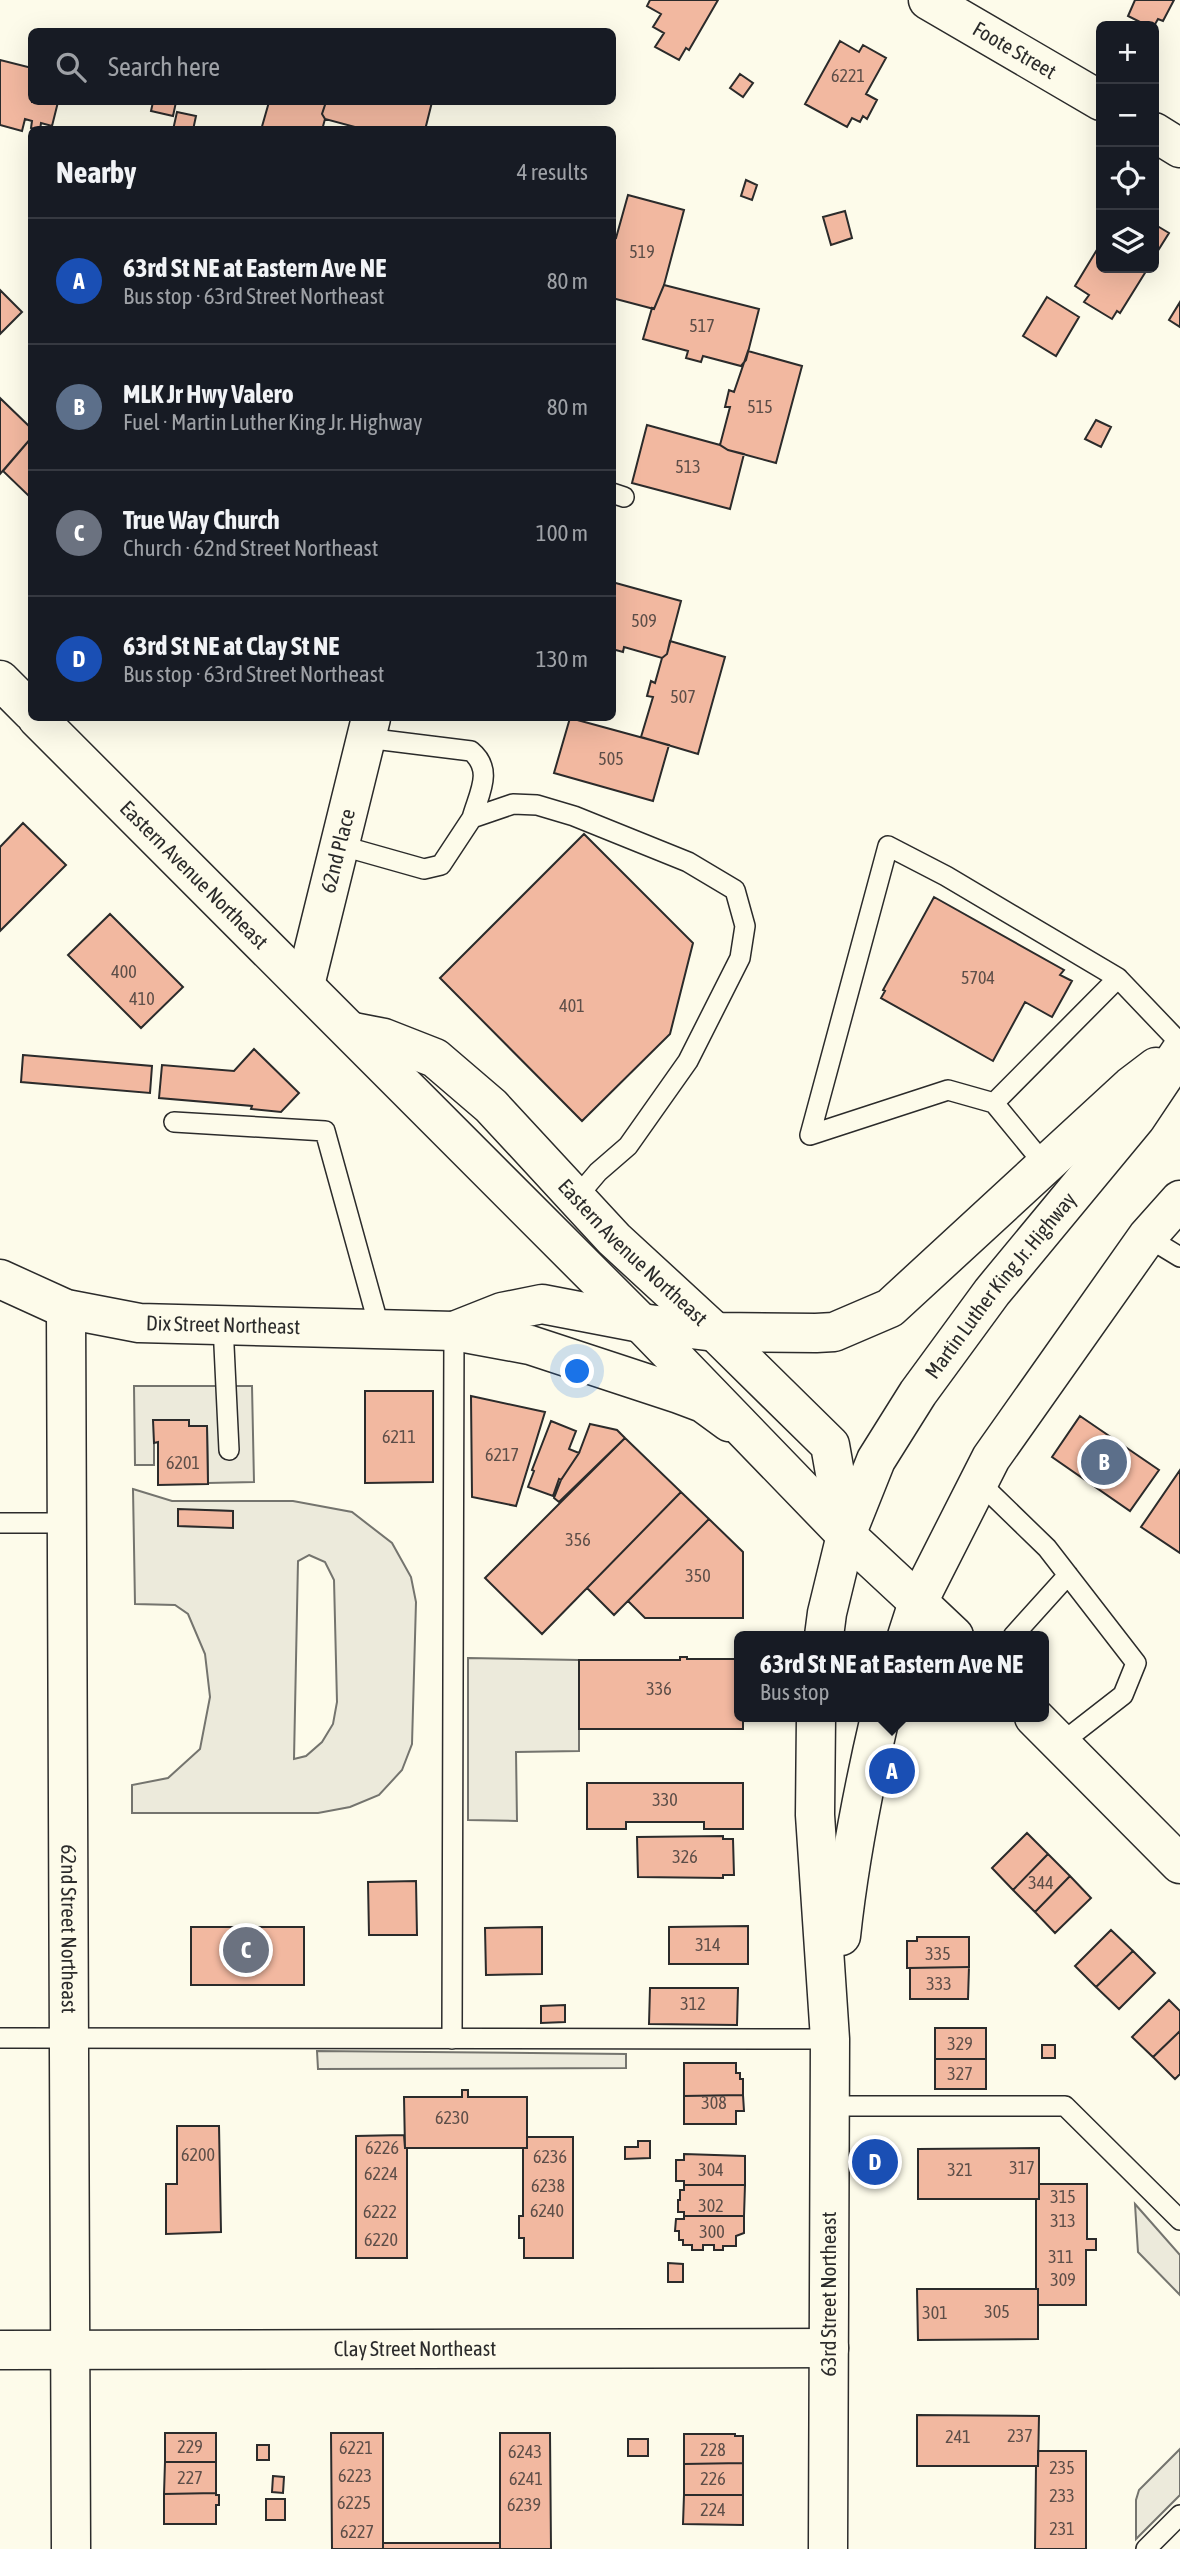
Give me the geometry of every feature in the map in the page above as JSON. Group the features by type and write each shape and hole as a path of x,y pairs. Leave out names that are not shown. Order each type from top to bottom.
{"main road":[{"name":"Foote Street","path":"928,0 1096,99"},
{"path":"1159,135 1180,148"},
{"path":"0,680 28,708"},
{"name":"Eastern Avenue Northeast","path":"40,721 641,1322 846,1535 913,1619 942,1631"},
{"name":"62nd Place","path":"305,985 368,728"},
{"name":"Eastern Avenue Northeast","path":"351,1031 384,1038 435,1058 491,1106 614,1240 715,1332 830,1445 846,1535"},
{"name":"Dix Street Northeast","path":"454,1331 502,1312 542,1304 715,1332 834,1332 890,1308 1131,1086 1180,1051"},
{"name":"Martin Luther King Jr. Highway","path":"846,1535 876,1460 918,1393 992,1292 1136,1118 1180,1051"},
{"path":"913,1619 991,1458 1147,1237 1180,1200"},
{"name":"Dix Street Northeast","path":"0,1279 66,1309 139,1323 454,1331 530,1345 655,1384 703,1403 759,1444"},
{"name":"62nd Street Northeast","path":"66,1309 71,2549"},
{"path":"825,1631 846,1535"},
{"name":"63rd Street Northeast","path":"816,1722 815,1815 830,2039 828,2549"},
{"name":"63rd Street Northeast","path":"830,2039 848,1872 861,1796 879,1722"},
{"path":"1039,1722 1180,1864"},
{"name":"Clay Street Northeast","path":"0,2350 829,2348"}],"lane":[{"path":"339,845 424,869 441,865 472,818 485,770 481,760 471,751 368,728"},
{"path":"472,818 513,804 537,805 574,816 688,862 735,890 745,926 740,958 688,1061 628,1146 598,1172 576,1198"},
{"path":"1072,1197 994,1103 948,1090 810,1135 888,846 946,876 1118,978 1180,1043"},
{"path":"994,1103 1118,978"},
{"path":"174,1122 325,1131 380,1330"},
{"path":"1147,1237 1180,1257"},
{"path":"223,1325 229,1450"},
{"path":"452,2039 454,1331"},
{"path":"979,1482 1047,1548 1136,1663 1123,1695 1060,1744"},
{"path":"0,1524 67,1524"},
{"path":"1018,1631 1068,1575"},
{"path":"0,2038 830,2039"},
{"path":"830,2106 1065,2106 1180,2220"},
{"path":"1146,2549 1180,2515"}],"shaded area":[{"path":"134,1386 252,1386 254,1482 208,1483 207,1426 189,1426 189,1420 154,1420 154,1465 135,1465"},
{"path":"133,1489 172,1501 293,1501 352,1512 392,1543 411,1577 416,1602 412,1744 402,1770 379,1795 350,1807 318,1813 132,1813 132,1785 168,1778 200,1749 210,1697 205,1654 188,1614 175,1605 135,1604","holes":["178,1510 233,1511 233,1527 178,1526","309,1555 325,1562 334,1580 337,1702 333,1724 322,1742 306,1756 294,1759 298,1561"]},
{"path":"468,1658 579,1660 579,1751 516,1752 517,1821 468,1820"},
{"path":"317,2051 626,2054 626,2068 318,2069"},
{"path":"1135,2204 1180,2255 1180,2295 1138,2252"},
{"path":"1180,2449 1180,2495 1136,2539 1136,2500 1139,2490"}],"building":[{"path":"650,0 718,0 689,50 686,48 679,60 655,47 664,33 653,27 661,14 647,6"},
{"path":"1135,0 1174,0 1163,21 1138,21 1128,16"},
{"path":"840,41 859,52 863,45 886,58 866,94 877,100 867,119 863,116 860,122 852,118 847,127 805,104"},
{"path":"0,60 28,67 28,105 57,105 52,126 41,123 41,126 31,126 32,121 25,119 22,131 0,125"},
{"path":"740,74 753,83 743,97 730,88"},
{"path":"152,105 175,105 173,116 151,111"},
{"path":"268,105 325,105 322,114 325,119 323,126 262,126"},
{"path":"325,105 431,105 426,126 351,126 325,119 322,114"},
{"path":"177,112 196,116 194,126 174,126"},
{"path":"746,180 757,185 752,200 741,196"},
{"path":"628,195 684,210 664,285 654,309 616,299 616,238"},
{"path":"845,211 852,238 831,245 823,217"},
{"path":"1159,227 1169,233 1159,249"},
{"path":"1096,251 1096,273 1145,273 1120,313 1117,311 1112,319 1084,302 1089,295 1075,286"},
{"path":"664,285 759,309 746,360 741,366 703,356 701,362 686,358 688,351 643,339 652,308 654,309"},
{"path":"0,290 22,312 0,334"},
{"path":"1047,297 1079,317 1056,356 1023,336"},
{"path":"1180,302 1180,327 1169,320"},
{"path":"748,351 802,366 776,463 728,450 720,445 730,407 725,407 729,390 734,392"},
{"path":"0,398 28,425 28,442 0,474"},
{"path":"1096,420 1111,427 1101,447 1085,439"},
{"path":"647,425 744,454 730,509 632,483"},
{"path":"28,442 28,495 3,471"},
{"path":"616,583 681,601 667,654 662,658 624,647 623,652 616,650"},
{"path":"670,641 725,657 698,754 641,737 653,697 647,696 651,681 655,683"},
{"path":"569,721 581,721 669,745 653,801 554,773"},
{"path":"23,823 66,865 0,931 0,847"},
{"path":"584,834 693,943 670,1034 582,1121 440,978"},
{"path":"934,897 1064,970 1060,975 1072,981 1052,1017 1025,1002 993,1061 881,998"},
{"path":"110,914 183,987 141,1028 68,955"},
{"path":"254,1049 299,1093 281,1112 251,1109 252,1106 159,1098 162,1065 234,1071"},
{"path":"23,1055 152,1066 150,1093 21,1082"},
{"path":"365,1391 433,1391 433,1482 365,1483"},
{"path":"471,1396 545,1412 516,1506 472,1497"},
{"path":"1080,1416 1159,1470 1130,1511 1052,1457"},
{"path":"153,1420 189,1420 189,1426 207,1426 208,1484 158,1485 158,1442 154,1443"},
{"path":"551,1421 576,1431 569,1449 579,1453 561,1480 559,1479 553,1496 528,1487"},
{"path":"590,1424 617,1430 625,1438 559,1502 554,1498 561,1480 579,1453"},
{"path":"625,1438 681,1492 542,1634 485,1578"},
{"path":"1180,1470 1180,1553 1141,1527"},
{"path":"681,1492 709,1519 614,1615 587,1588"},
{"path":"178,1509 233,1511 233,1528 178,1526"},
{"path":"709,1519 743,1552 743,1618 645,1618 628,1601"},
{"path":"680,1657 734,1659 734,1722 743,1722 743,1729 579,1729 579,1660 680,1660"},
{"path":"587,1783 743,1783 743,1829 704,1829 704,1822 626,1822 626,1829 587,1829"},
{"path":"1027,1833 1048,1854 1013,1890 992,1868"},
{"path":"723,1836 723,1839 733,1839 734,1875 723,1875 723,1878 638,1877 637,1837"},
{"path":"1048,1854 1070,1876 1035,1912 1013,1890"},
{"path":"1070,1876 1091,1898 1055,1933 1035,1912"},
{"path":"416,1881 417,1935 369,1935 368,1882"},
{"path":"748,1926 748,1964 669,1964 669,1927"},
{"path":"191,1927 304,1927 304,1985 191,1985"},
{"path":"542,1927 542,1974 486,1975 485,1928"},
{"path":"1111,1930 1133,1951 1096,1987 1075,1966"},
{"path":"917,1937 969,1937 969,1967 907,1968 907,1941 917,1941"},
{"path":"1133,1951 1155,1973 1119,2009 1096,1987"},
{"path":"969,1967 968,1999 910,1999 910,1968"},
{"path":"650,1988 738,1988 737,2025 649,2024"},
{"path":"1169,2000 1180,2011 1180,2031 1153,2057 1132,2037"},
{"path":"565,2005 565,2022 541,2023 541,2006"},
{"path":"935,2028 986,2028 986,2059 935,2059"},
{"path":"1180,2031 1180,2074 1175,2079 1153,2057"},
{"path":"1042,2045 1055,2045 1055,2058 1042,2058"},
{"path":"935,2059 986,2059 986,2089 935,2089"},
{"path":"684,2063 736,2063 736,2073 740,2073 740,2079 743,2079 743,2095 684,2096"},
{"path":"462,2090 468,2090 468,2097 527,2097 527,2148 405,2148 404,2097 462,2097"},
{"path":"743,2095 744,2111 736,2111 736,2124 684,2124 684,2096"},
{"path":"177,2126 219,2126 221,2232 166,2234 166,2184 177,2184"},
{"path":"404,2135 407,2148 407,2258 356,2258 356,2136"},
{"path":"527,2137 573,2137 573,2258 524,2258 524,2238 519,2238 519,2216 523,2216 523,2148 527,2148"},
{"path":"638,2141 650,2141 650,2158 625,2159 625,2147 638,2147"},
{"path":"1039,2148 1039,2199 918,2199 918,2149"},
{"path":"684,2154 745,2156 745,2185 684,2185 684,2181 676,2181 676,2160 684,2160"},
{"path":"1039,2184 1087,2184 1087,2239 1096,2239 1096,2250 1086,2250 1086,2305 1038,2305 1036,2199 1039,2199"},
{"path":"684,2185 745,2185 744,2216 684,2216 684,2212 678,2212 678,2200"},
{"path":"684,2216 744,2216 744,2233 736,2236 736,2246 723,2246 723,2250 714,2250 714,2245 703,2245 703,2250 692,2250 692,2245 683,2245 683,2240 679,2240 679,2231 675,2231 676,2219 684,2219"},
{"path":"668,2263 683,2264 683,2282 668,2282"},
{"path":"917,2289 1038,2289 1038,2339 918,2340"},
{"path":"917,2415 1039,2416 1038,2466 917,2466"},
{"path":"165,2433 216,2433 216,2462 165,2462"},
{"path":"331,2433 383,2433 383,2549 332,2549"},
{"path":"500,2433 550,2433 551,2549 500,2549"},
{"path":"684,2434 743,2436 743,2463 684,2464"},
{"path":"628,2439 648,2439 648,2456 628,2456"},
{"path":"257,2445 269,2445 269,2460 257,2460"},
{"path":"1038,2451 1086,2451 1086,2549 1035,2549"},
{"path":"165,2462 216,2462 216,2493 164,2494"},
{"path":"743,2463 743,2495 684,2495 684,2464"},
{"path":"273,2476 284,2477 283,2493 272,2492"},
{"path":"164,2494 219,2495 219,2505 216,2505 216,2524 164,2524"},
{"path":"684,2495 743,2495 743,2525 683,2524"},
{"path":"266,2499 285,2499 285,2520 266,2520"},
{"path":"383,2543 500,2543 500,2549 383,2549"}],"place":[{"name":"MLK Jr Hwy Valero","path":"1104,1462"},
{"name":"63rd St NE at Eastern Ave NE","path":"892,1771"},
{"name":"True Way Church","path":"246,1950"},
{"name":"63rd St NE at Clay St NE","path":"875,2162"}]}
